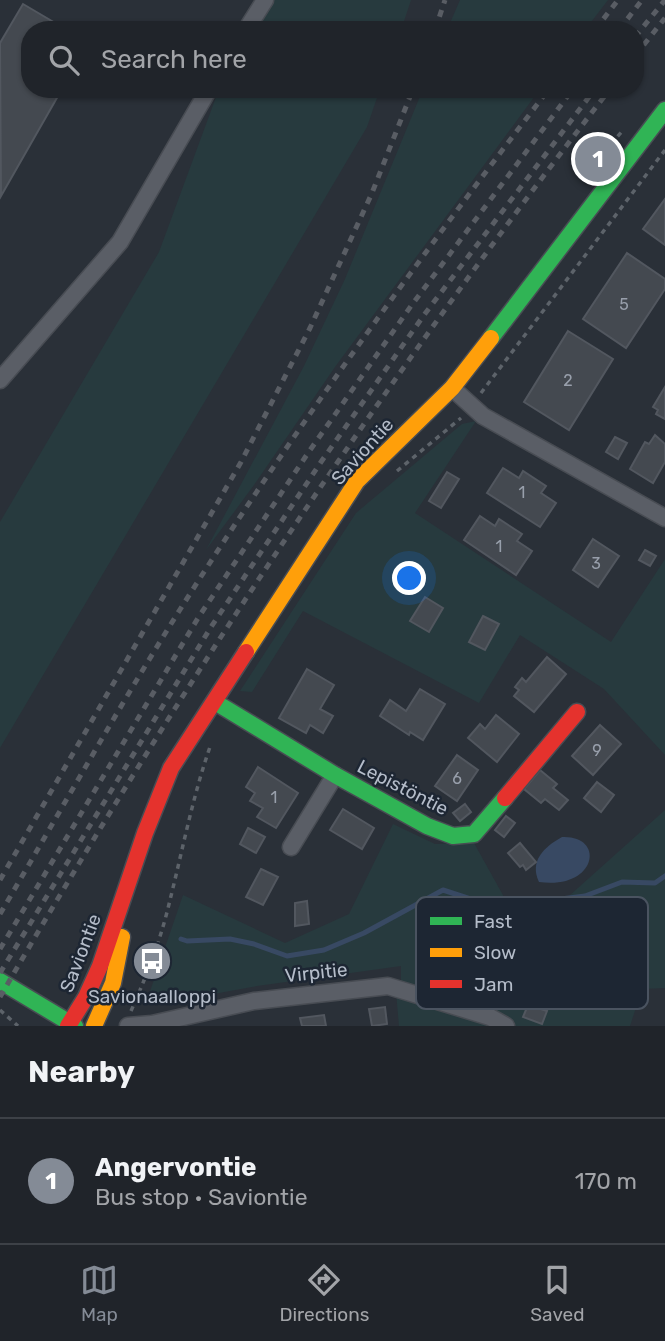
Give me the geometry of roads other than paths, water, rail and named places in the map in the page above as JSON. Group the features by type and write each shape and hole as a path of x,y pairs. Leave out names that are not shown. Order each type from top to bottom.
{"main road":[{"name":"Saviontie","path":"71,1025 96,979 155,802 171,768 357,481 452,388 665,110"},
{"name":"Lepistöntie","path":"215,702 335,775 427,826 453,836 474,834 577,712"},
{"name":"Saviontie","path":"97,1021 113,983 138,852"},
{"path":"0,981 71,1025"}],"street":[{"path":"252,21 265,0"},
{"path":"0,380 120,242 204,98"},
{"path":"452,388 471,407 665,519"},
{"path":"291,847 335,775"},
{"name":"Virpitie","path":"127,1022 152,1024 254,1000 388,986 416,995"},
{"path":"82,1007 97,1021 127,1022"},
{"name":"Virpitie","path":"464,1009 490,1017 506,1026"}],"water":[{"path":"562,837 576,839 585,844 589,852 589,862 583,871 573,878 558,882 539,882 536,868 540,855"}],"waterway":[{"path":"577,897 622,882 655,883 665,876"},
{"path":"430,897 443,890 464,897"},
{"path":"181,939 230,939 287,956 324,950 364,933 416,905"}],"railway":[{"path":"438,21 445,0"},
{"path":"602,21 618,0"},
{"path":"626,21 642,0"},
{"path":"644,26 665,0"},
{"path":"644,45 665,18"},
{"path":"0,880 241,462 310,328 372,193 409,98"},
{"path":"0,914 135,684 224,541 359,344 542,98"},
{"path":"0,949 198,618 308,453 411,306 566,98"},
{"path":"0,973 211,627 321,462 424,315 588,98"},
{"path":"0,997 141,762 290,533 446,308 603,98"}],"place":[{"name":"Angervontie","path":"598,159"},
{"name":"Savionaalloppi","path":"152,961"}]}
